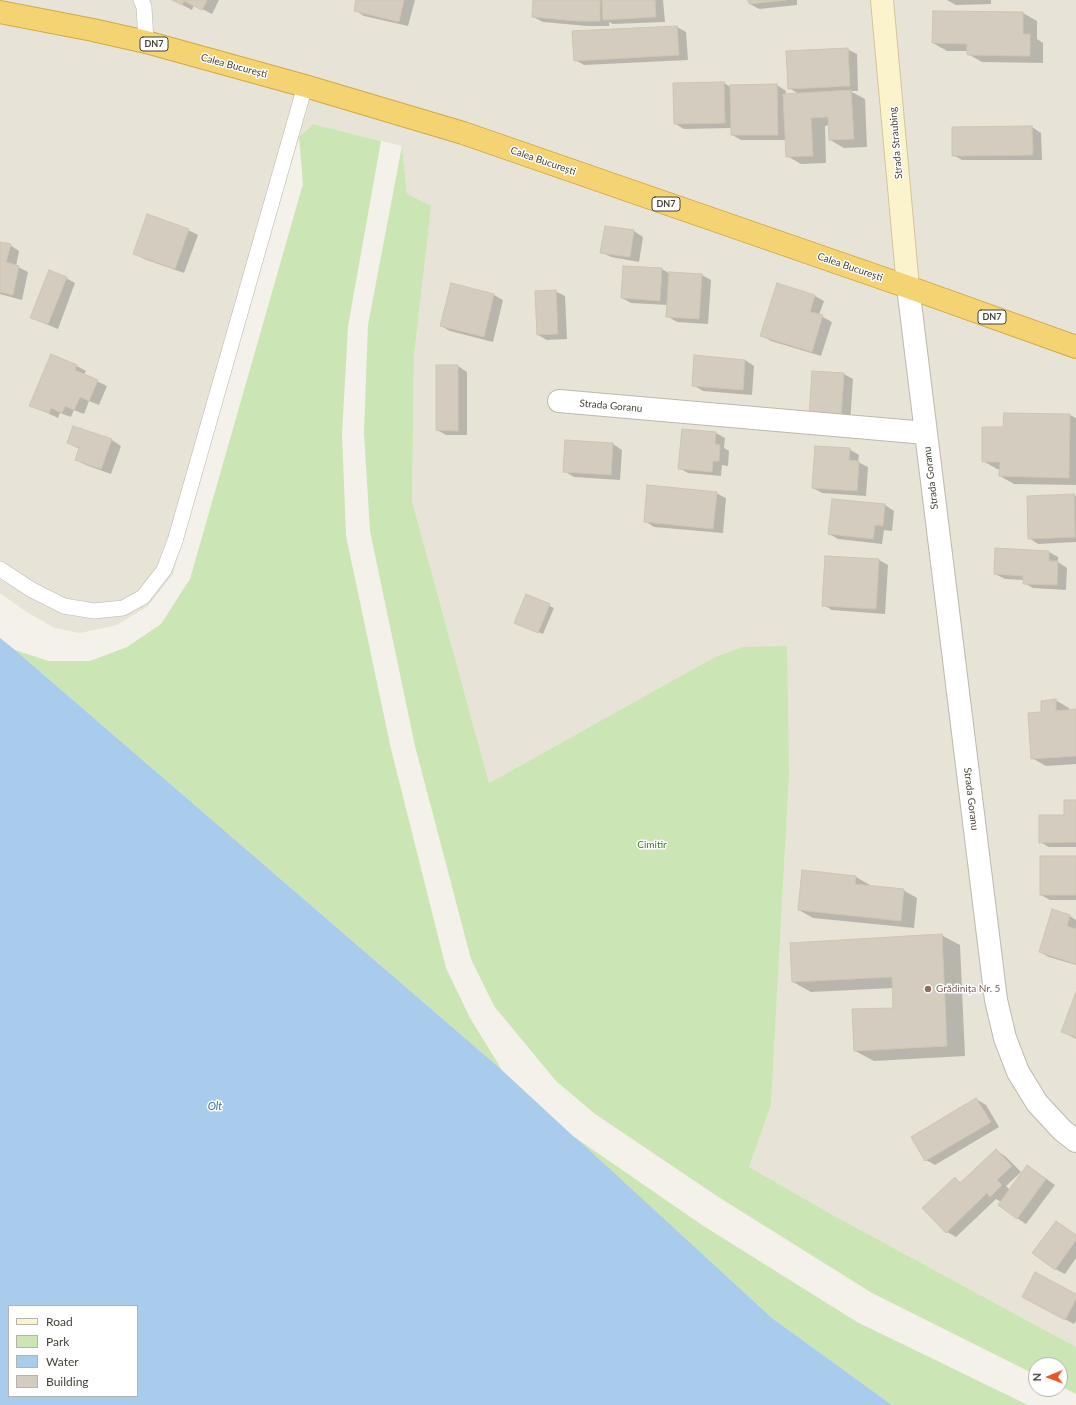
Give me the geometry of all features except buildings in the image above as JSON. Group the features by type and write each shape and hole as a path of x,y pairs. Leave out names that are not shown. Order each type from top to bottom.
{"highway":[{"name":"Calea București","path":"0,12 146,42 305,86 463,133 908,287 1076,347"}],"main road":[{"name":"Strada Straubing","path":"882,0 908,287"}],"street":[{"name":"Strada Goranu","path":"908,287 996,1000 1005,1038 1018,1072 1037,1103 1062,1130 1076,1141"},
{"name":"Strada Goranu","path":"559,401 926,433"}],"lane":[{"path":"141,0 144,8 146,42"},
{"path":"0,569 32,590 64,606 94,611 123,608 143,597 164,570 175,541 305,86"}],"shaded area":[{"path":"0,0 1076,0 1076,1347 831,1214 749,1167 771,1105 789,776 713,658 489,783 412,501 414,354 407,194 402,146 313,124 299,137 173,574 148,606 117,625 80,633 55,628 25,611 0,593"}],"green space":[{"path":"313,124 381,141 348,326 342,434 346,536 391,749 446,968 470,1018 502,1070 15,650 49,661 90,661 127,647 161,624 190,579 303,184 299,137"},
{"name":"Cimitir","path":"402,146 407,194 431,206 414,354 412,501 489,783 713,658 743,647 787,646 789,776 771,1105 749,1167 831,1214 1076,1347 1076,1394 1068,1390 1068,1357 1028,1357 1028,1371 872,1293 720,1198 595,1114 556,1081 494,1006 471,959 415,746 370,531 364,432 368,325"},
{"path":"573,1136 702,1225 857,1322 1028,1405 892,1405 772,1318"}],"water":[{"name":"Olt","path":"0,638 502,1070 772,1318 892,1405 0,1405"}],"pier":[{"path":"498,1065 503,1069 585,1144 573,1136"}],"place":[{"name":"Grădinița Nr. 5","path":"928,989"}]}
